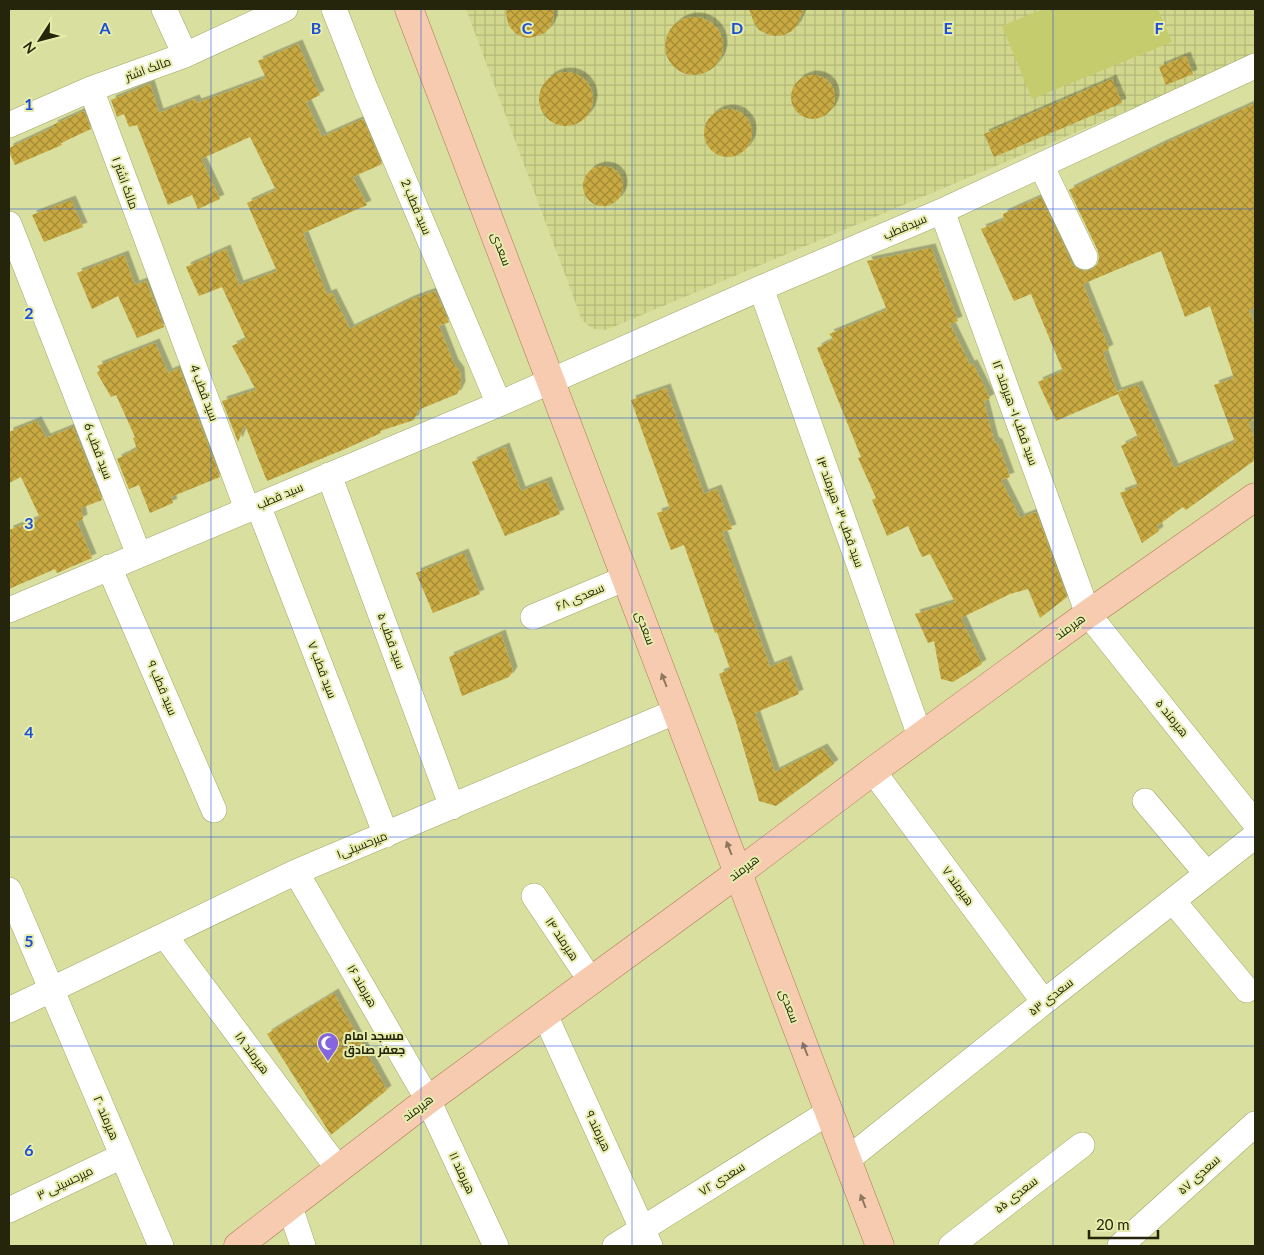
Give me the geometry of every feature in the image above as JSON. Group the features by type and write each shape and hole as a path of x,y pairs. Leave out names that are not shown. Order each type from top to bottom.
{"main road":[{"name":"سعدی","path":"410,9 880,1246"},
{"name":"هیرمند","path":"238,1246 428,1100 591,982 920,736 1088,614 1255,497"}],"street":[{"path":"164,9 185,55"},
{"name":"مالک اشتر","path":"9,125 91,89 185,55 285,9"},
{"name":"سید قطب 2","path":"334,9 365,88 499,404"},
{"name":"سیدقطب","path":"551,381 761,288 942,211 1255,66"},
{"name":"مالک اشتر ۱","path":"91,89 160,277"},
{"path":"1041,165 1085,257"},
{"name":"سید قطب ۱- هیرمند ۱۲","path":"942,211 1088,614"},
{"name":"سید قطب 6","path":"9,224 139,555"},
{"name":"سید قطب 4","path":"160,277 253,507"},
{"name":"سید قطب ۳- هیرمند ۱۴","path":"761,288 920,736"},
{"name":"سید قطب","path":"9,610 551,381"},
{"name":"سید قطب ۵","path":"329,475 452,807"},
{"name":"سید قطب ۷","path":"253,507 386,835"},
{"name":"سید قطب ۹","path":"109,567 214,810"},
{"name":"سعدی ۶۸","path":"534,617 626,578"},
{"name":"هیرمند ۵","path":"1088,614 1255,823"},
{"name":"میرحسینی۱","path":"9,1010 296,872 676,711"},
{"name":"هیرمند ۷","path":"873,771 1044,1002"},
{"path":"1145,801 1207,874"},
{"name":"سعدی ۵۳","path":"847,1160 1255,836"},
{"name":"هیرمند ۱۶","path":"296,872 428,1100"},
{"name":"هیرمند ۲۰","path":"9,890 161,1246"},
{"name":"هیرمند ۱۴","path":"534,896 591,982"},
{"path":"1173,901 1247,990"},
{"name":"هیرمند ۱۸","path":"165,936 339,1170"},
{"name":"هیرمند ۹","path":"545,1016 646,1237"},
{"name":"هیرمند ۱۱","path":"428,1100 496,1246"},
{"name":"سعدی ۷۲","path":"615,1246 646,1237 829,1112"},
{"name":"سعدی ۵۷","path":"1120,1246 1255,1124"},
{"name":"سعدی ۵۵","path":"951,1246 1082,1144"},
{"name":"میرحسینی ۳","path":"9,1210 122,1156"},
{"path":"290,1207 303,1246"}],"shaded area":[{"path":"466,9 1255,9 1255,57 606,330 593,329 582,320"},
{"path":"1044,9 1158,9 1172,42 1032,99 1002,26"}],"building":[{"path":"506,9 554,9 553,20 545,33 530,38 523,37 515,33 510,27"},
{"path":"749,9 804,9 797,25 792,31 784,35 775,36 759,30 754,23"},
{"path":"694,17 705,19 718,30 723,46 721,57 710,70 694,75 683,73 670,62 665,46 667,35 678,22"},
{"path":"298,44 320,95 306,102 322,137 363,119 382,164 353,177 367,205 303,233 327,295 332,293 350,329 410,300 435,291 449,322 439,326 454,364 460,372 461,386 457,394 418,410 414,420 380,431 381,433 345,449 267,481 245,425 238,442 222,401 256,390 232,346 246,339 222,287 199,296 186,267 226,249 239,285 277,271 247,203 276,190 250,137 201,159 220,199 198,209 192,195 168,205 137,125 129,127 124,114 117,117 111,100 150,84 159,113 195,99 197,103 266,78 258,61"},
{"path":"1186,56 1193,74 1166,85 1159,67"},
{"path":"561,72 571,72 581,76 589,84 593,99 589,114 581,122 571,126 561,126 551,122 543,114 539,104 539,94 543,84 551,76"},
{"path":"817,75 829,81 834,88 834,106 829,113 822,118 809,119 801,116 794,109 791,93 794,85 801,78"},
{"path":"1112,79 1122,103 994,157 984,134"},
{"path":"1255,103 1255,308 1249,310 1255,325 1255,418 1249,423 1255,441 1255,460 1186,510 1183,507 1157,526 1159,531 1142,543 1120,493 1138,486 1121,446 1138,437 1118,394 1056,421 1038,382 1063,371 1031,294 1014,301 981,229 1004,220 1003,214 1041,197 1072,264 1077,269 1083,271 1091,270 1097,265 1099,259 1098,251 1069,190 1161,145","holes":["1161,251 1185,317 1210,306 1234,378 1214,385 1235,442 1174,468 1138,385 1117,392 1103,352 1109,349 1083,284"]},
{"path":"728,109 737,111 745,116 750,124 752,133 750,142 745,150 737,155 728,157 719,155 711,150 706,142 704,133 706,124 711,116 719,111"},
{"path":"84,111 91,129 61,143 62,145 15,165 9,148"},
{"path":"607,166 614,169 620,175 623,186 622,194 614,203 607,206 599,206 592,203 584,194 583,182 586,175 595,167"},
{"path":"71,200 83,227 44,242 32,215"},
{"path":"931,248 958,321 950,324 970,365 973,364 990,398 984,402 994,441 998,444 1010,477 1001,480 1020,518 1036,512 1067,597 1040,618 1028,589 1010,594 961,618 982,664 953,682 941,679 934,641 928,643 915,614 955,602 930,554 922,557 908,526 887,536 872,500 876,498 858,458 861,457 817,348 834,339 829,334 887,310 867,261"},
{"path":"124,255 135,285 146,281 164,327 137,338 118,296 92,309 77,273"},
{"path":"155,343 168,373 179,368 220,477 171,497 173,503 150,513 139,485 129,489 117,459 137,449 133,438 135,437 116,395 111,397 97,373 100,370 97,366"},
{"path":"666,388 704,494 717,489 732,529 722,532 770,667 787,660 799,694 755,713 775,772 823,748 834,764 776,806 759,801 736,722 719,674 730,669 717,632 715,633 684,545 671,550 657,513 670,509 631,400"},
{"path":"37,421 46,438 73,427 102,500 81,508 83,519 77,522 92,558 57,573 55,569 9,589 9,530 40,518 21,477 9,483 9,432"},
{"path":"505,447 521,491 547,481 560,514 505,536 472,462"},
{"path":"464,553 480,594 433,613 416,573"},
{"path":"501,634 513,671 509,677 462,696 449,657"},
{"name":"مسجد امام جعفر صادق","path":"334,993 387,1090 331,1135 267,1034"}],"place":[{"name":"مسجد امام جعفر صادق","path":"328,1062"}]}
